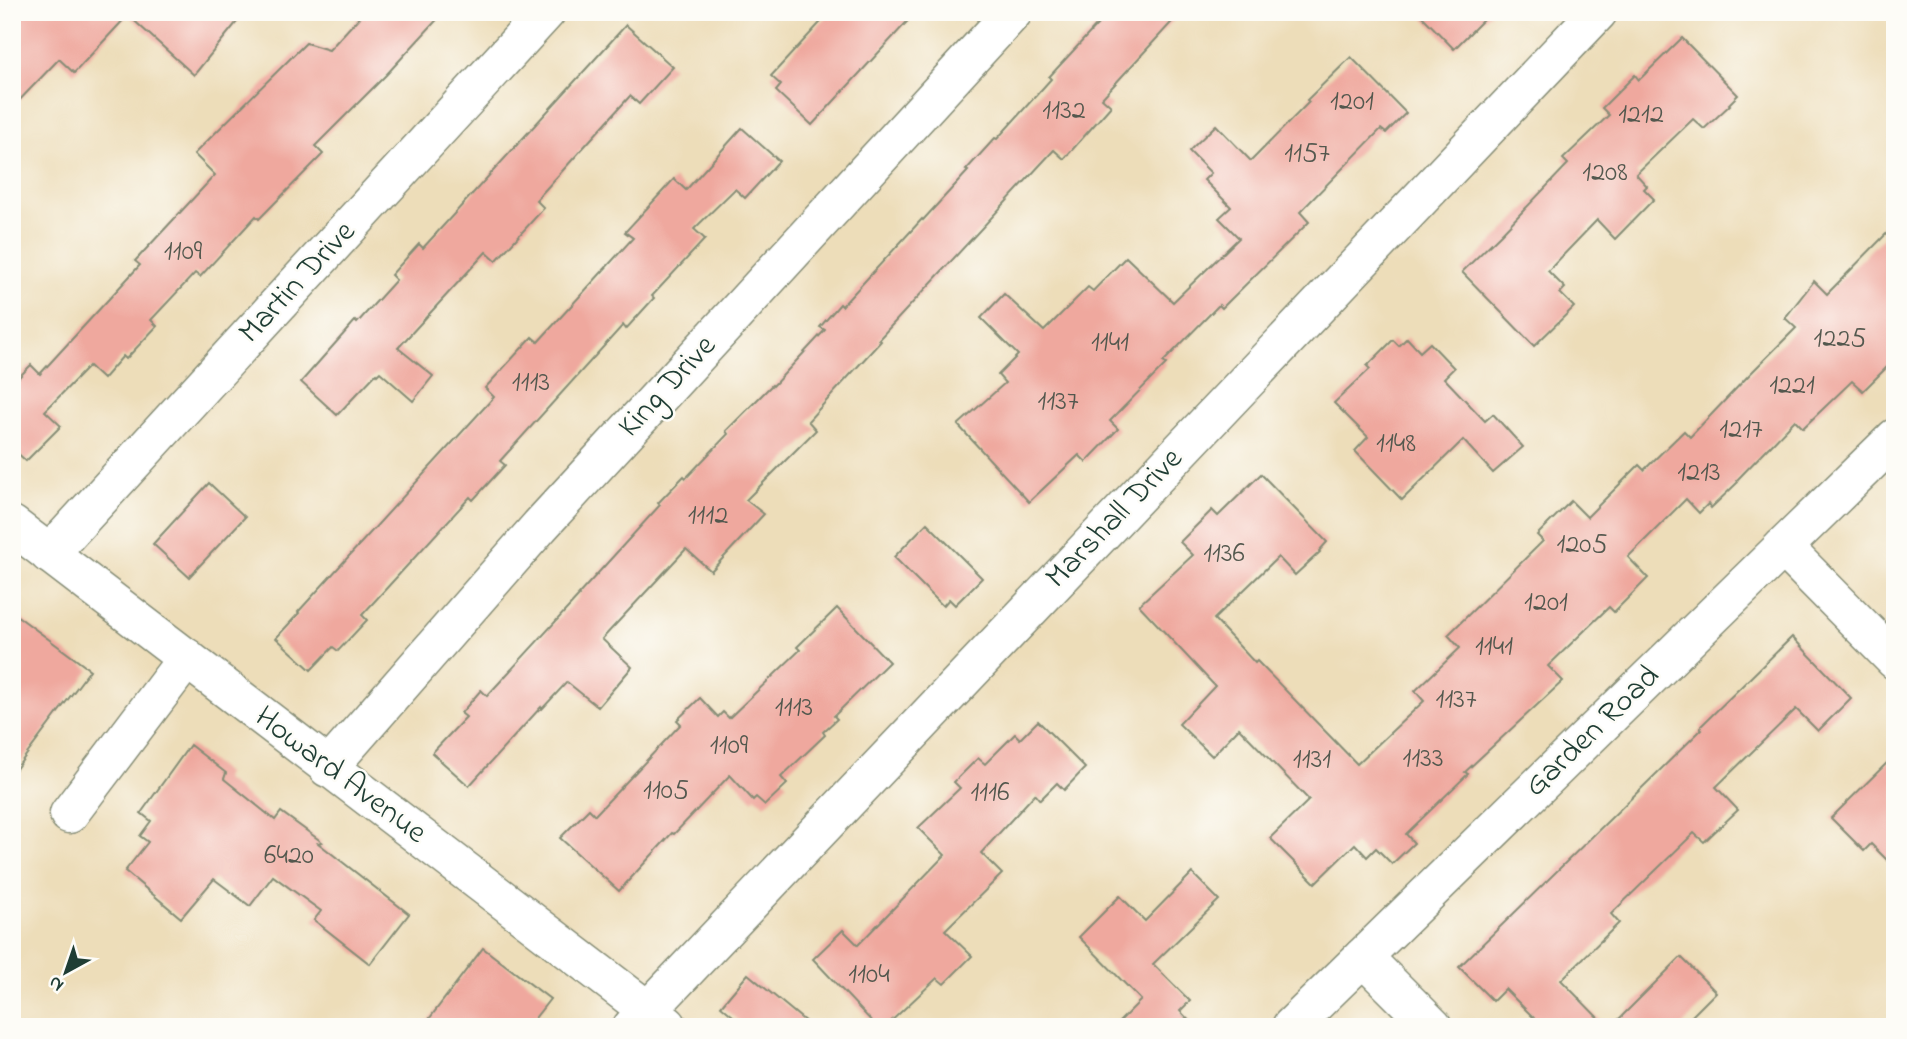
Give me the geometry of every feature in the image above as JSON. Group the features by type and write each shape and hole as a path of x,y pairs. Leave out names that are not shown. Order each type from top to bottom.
{"street":[{"name":"Martin Drive","path":"49,554 546,12"},
{"name":"King Drive","path":"328,768 540,526 1013,12"},
{"name":"Marshall Drive","path":"649,1021 1598,12"},
{"name":"Garden Road","path":"1292,1027 1895,438"},
{"name":"Howard Avenue","path":"12,525 187,658 649,1021"},
{"path":"1783,547 1895,660"},
{"path":"69,814 187,658"},
{"path":"1363,957 1433,1027"}],"building":[{"path":"12,12 245,12 194,75 128,15 74,73 59,59 12,108"},
{"path":"364,12 444,12 315,146 323,154 259,219 256,216 200,277 195,273 151,320 157,326 126,359 123,356 103,379 89,366 45,411 61,426 26,461 12,448 12,378 15,381 31,365 40,374 140,265 135,261 215,175 194,154 306,43 329,50"},
{"path":"830,12 916,12 812,125 776,91 781,85 771,76"},
{"path":"1109,12 1181,12 1102,98 1111,106 1064,159 1054,150 879,339 881,341 808,421 816,430 746,500 764,514 711,571 686,549 602,639 632,667 598,707 567,682 469,786 432,753 466,717 461,713 481,690 487,696 660,505 658,503 684,476 686,478 728,434 726,431 825,330 820,327 840,304 842,306 923,220"},
{"path":"1418,12 1491,12 1454,49"},
{"path":"626,25 673,67 639,104 630,96 536,200 544,208 496,261 486,252 398,348 433,376 413,401 380,372 337,415 301,382 396,280 391,275 419,244 423,248"},
{"path":"1682,38 1738,95 1704,129 1693,119 1636,174 1647,186 1644,189 1654,199 1615,239 1597,220 1548,271 1565,288 1560,293 1574,307 1534,346 1462,272 1568,164 1563,159 1609,115 1602,108 1635,75 1639,80"},
{"path":"1351,57 1406,113 1386,133 1381,129 1300,212 1309,222 1222,308 1219,305 1163,362 1166,364 1110,421 1118,429 1086,462 1079,455 1029,502 958,425 1005,383 998,375 1018,355 981,318 1004,294 1044,331 1088,287 1093,291 1126,257 1173,302 1239,238 1219,218 1231,207 1204,180 1211,173 1189,151 1216,125 1251,161"},
{"path":"742,128 779,161 745,198 735,189 694,229 705,239 652,296 654,298 626,329 623,325 500,461 505,465 473,500 470,497 362,615 367,620 338,651 333,647 311,670 276,638 494,397 485,388 532,337 538,342 633,238 625,232 674,179 686,190"},
{"path":"1895,225 1895,359 1863,391 1852,381 1803,428 1795,420 1711,508 1708,504 1699,513 1686,499 1628,557 1648,578 1614,612 1609,607 1548,666 1563,681 1465,772 1468,774 1406,834 1414,843 1392,864 1376,848 1367,857 1355,844 1315,883 1270,838 1309,800 1239,728 1212,756 1179,724 1215,686 1139,605 1193,555 1180,542 1212,510 1218,516 1261,474 1327,542 1295,575 1278,557 1214,619 1357,764 1424,701 1415,691 1460,648 1448,635 1543,541 1537,535 1571,501 1587,517 1639,465 1644,470 1684,431 1690,437 1796,328 1785,318 1814,281 1827,294"},
{"path":"1407,338 1420,352 1430,343 1454,368 1444,378 1485,421 1493,414 1523,447 1493,473 1463,440 1402,500 1355,451 1368,437 1334,403 1370,369 1367,366 1393,340 1399,346"},
{"path":"209,483 245,517 189,577 153,544"},
{"path":"927,523 982,578 955,605 949,599 943,606 894,557"},
{"path":"837,608 889,662 834,716 837,719 823,732 825,735 781,777 787,784 765,805 756,797 753,800 730,775 619,891 560,838 589,809 595,815 681,724 677,720 700,698 718,717 723,712 729,718 800,650 797,647"},
{"path":"12,612 90,670 12,774"},
{"path":"1792,637 1851,698 1818,731 1796,709 1716,787 1738,810 1704,842 1694,833 1611,914 1619,923 1561,980 1607,1027 1543,1027 1505,989 1493,1001 1459,967"},
{"path":"1038,721 1085,768 1064,790 1057,783 1040,800 1035,794 981,853 1002,874 945,930 972,956 944,984 937,978 885,1027 877,1027 813,959 843,930 858,945 945,855 918,828 960,788 954,782 978,758 985,764 1015,734 1020,739"},
{"path":"190,745 226,773 224,779 275,820 281,812 409,914 370,964 314,920 321,911 273,876 250,906 214,879 181,918 125,871 148,842 140,836 151,821 141,813"},
{"path":"1895,755 1895,868 1871,844 1864,851 1831,818"},
{"path":"1192,873 1219,900 1153,964 1190,1001 1180,1011 1195,1027 1114,1027 1141,1000 1079,937 1120,896 1145,921"},
{"path":"483,948 550,999 528,1027 423,1027"},
{"path":"1681,957 1716,992 1681,1027 1611,1027"},
{"path":"748,974 812,1027 746,1027 721,1006"}]}
